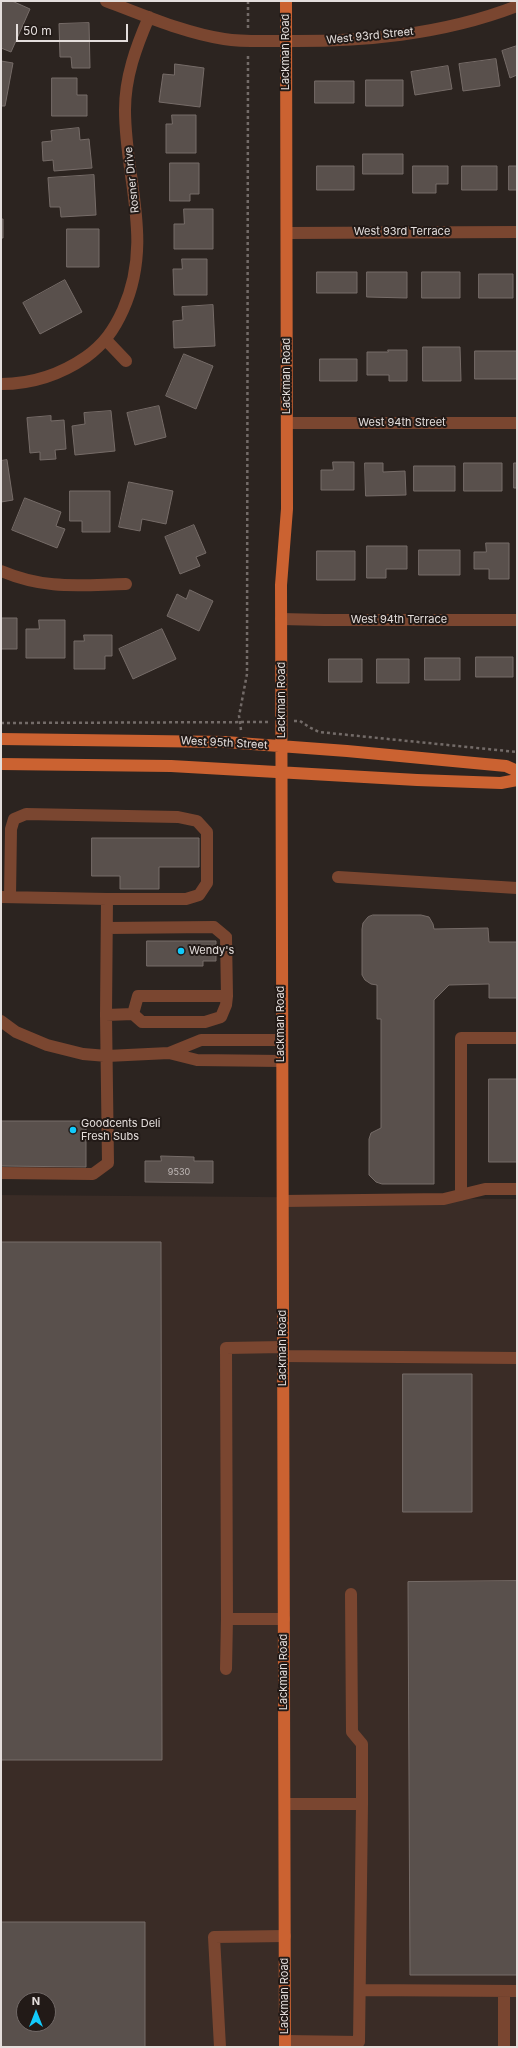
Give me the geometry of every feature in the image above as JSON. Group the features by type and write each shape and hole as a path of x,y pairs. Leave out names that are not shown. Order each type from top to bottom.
{"main road":[{"name":"Lackman Road","path":"285,2044 283,1201 281,1061 281,584 288,509 286,1"},
{"name":"West 95th Street","path":"1,739 194,741 282,746 506,766 517,771"},
{"path":"1,764 178,766 230,768 282,773 501,783 517,780"}],"street":[{"name":"West 93rd Street","path":"106,1 205,35 224,39 286,41 352,40 398,35 444,27 517,6"},
{"name":"Rosner Drive","path":"1,384 32,382 48,377 81,360 106,340 118,322 128,300 137,266 138,232 126,129 126,104 129,73 140,38 149,17"},
{"name":"West 93rd Terrace","path":"287,232 517,232"},
{"path":"106,340 126,361"},
{"name":"West 94th Street","path":"287,423 517,422"},
{"path":"1,571 18,578 43,584 126,584"},
{"name":"West 94th Terrace","path":"282,618 324,620 517,620"},
{"path":"26,814 178,817 197,821 207,832 207,883 199,895 180,899 6,897 11,829 14,819 26,814"},
{"path":"338,877 517,888"},
{"path":"1,1172 93,1174 108,1163 106,1015 107,899"},
{"path":"106,1015 133,1014 142,1022 205,1022 221,1017 226,1006 227,996 226,937 214,927 107,928"},
{"path":"133,1014 138,996 227,996"},
{"path":"1,1021 16,1032 47,1045 83,1054 107,1056 169,1053 198,1060 281,1061"},
{"path":"462,1195 461,1038 517,1038"},
{"path":"169,1053 201,1040 281,1040"},
{"path":"283,1201 444,1199 485,1189 517,1189"},
{"path":"226,1669 226,1348 283,1352 517,1358"},
{"path":"285,2044 363,2044 360,1990 362,1744 352,1732 351,1594"},
{"path":"227,1619 284,1619"},
{"path":"285,1804 362,1804"},
{"path":"220,2047 214,1937 285,1936"},
{"path":"360,1990 517,1991"},
{"path":"504,1991 504,2047"}],"path":[{"path":"240,722 247,674 248,1"},
{"path":"1,723 300,721 319,732 517,752"}],"shaded area":[{"path":"1,1195 517,1199 517,2047 1,2047"}],"building":[{"path":"1,1 12,1 30,9 11,52 1,48"},
{"path":"89,23 90,68 72,68 71,57 60,57 59,24"},
{"path":"517,46 517,75 510,78 502,51"},
{"path":"496,59 500,86 463,91 459,64"},
{"path":"1,61 13,63 5,106 1,106"},
{"path":"175,64 204,68 200,107 159,102 163,74 174,75"},
{"path":"448,66 452,89 415,95 411,72"},
{"path":"52,78 77,78 77,95 87,95 87,116 52,116"},
{"path":"366,80 403,80 403,106 366,106"},
{"path":"315,81 354,81 354,103 315,103"},
{"path":"172,115 196,115 196,153 166,153 166,124 172,124"},
{"path":"79,128 80,140 89,139 92,168 54,171 53,160 43,161 42,142 52,141 51,131"},
{"path":"363,154 403,154 403,174 363,174"},
{"path":"170,163 199,163 199,194 190,194 190,201 170,201"},
{"path":"317,166 354,166 354,190 317,190"},
{"path":"413,166 448,166 448,184 436,184 436,193 413,193"},
{"path":"462,166 497,166 497,190 462,190"},
{"path":"509,166 517,166 517,190 509,190"},
{"path":"94,175 96,215 61,217 60,207 50,207 48,178"},
{"path":"184,209 213,209 213,249 174,249 174,224 184,224"},
{"path":"1,219 3,219 3,238 1,238"},
{"path":"67,229 99,229 99,267 67,267"},
{"path":"182,259 207,259 207,295 174,295 173,269 182,269"},
{"path":"317,272 357,272 357,293 317,293"},
{"path":"367,272 407,272 407,298 367,297"},
{"path":"422,272 460,272 460,298 422,298"},
{"path":"479,274 513,274 513,298 479,298"},
{"path":"65,280 82,312 40,334 23,303"},
{"path":"213,305 215,346 174,348 173,321 183,320 182,307"},
{"path":"423,347 460,347 461,381 423,381"},
{"path":"388,350 407,350 407,381 389,381 389,375 367,375 367,352 388,352"},
{"path":"475,351 517,351 517,379 475,379"},
{"path":"184,354 213,366 196,409 166,396"},
{"path":"320,359 357,359 357,381 320,381"},
{"path":"159,406 166,437 135,445 127,413"},
{"path":"111,411 115,451 75,455 72,426 85,424 84,413"},
{"path":"51,416 51,421 64,420 66,449 55,450 56,459 40,460 40,452 30,453 27,418"},
{"path":"7,460 13,500 1,502 1,461"},
{"path":"333,462 354,462 354,490 321,490 321,470 333,470"},
{"path":"365,463 383,463 383,472 405,471 406,495 366,496"},
{"path":"464,463 502,463 502,491 464,491"},
{"path":"514,463 517,463 517,488 514,488"},
{"path":"414,466 455,466 455,491 414,491"},
{"path":"129,482 173,491 166,524 142,519 140,531 119,527"},
{"path":"70,491 110,491 110,532 82,532 82,521 70,521"},
{"path":"25,498 61,512 56,526 65,529 57,548 12,530"},
{"path":"194,525 206,553 196,557 200,566 180,574 165,537"},
{"path":"486,543 509,543 509,579 489,579 489,569 474,569 474,552 486,552"},
{"path":"367,546 407,546 407,569 386,569 386,578 367,578"},
{"path":"419,550 460,550 460,575 419,575"},
{"path":"317,551 355,551 355,580 317,580"},
{"path":"190,590 213,601 199,631 167,616 177,594 186,599"},
{"path":"1,618 17,618 17,649 1,649"},
{"path":"39,620 65,620 65,658 26,658 26,629 39,629"},
{"path":"162,629 176,659 133,679 119,649"},
{"path":"84,635 112,635 112,656 105,656 105,669 74,669 74,641 84,641"},
{"path":"476,657 513,657 513,677 476,677"},
{"path":"425,658 460,658 460,680 425,680"},
{"path":"329,659 362,659 362,682 329,682"},
{"path":"377,659 409,659 409,683 377,683"},
{"path":"92,838 199,838 199,867 159,867 159,889 120,889 120,876 92,876"},
{"path":"373,915 421,915 429,917 434,929 488,928 489,942 517,942 517,998 489,998 489,984 449,985 434,1000 434,1184 382,1184 376,1182 369,1175 369,1139 371,1133 381,1128 381,1019 377,1019 377,985 371,984 365,980 362,975 363,923 368,917"},
{"name":"Wendy's","path":"147,941 216,941 216,961 203,961 203,966 147,966"},
{"path":"489,1079 517,1079 517,1162 489,1162"},
{"path":"1,1121 86,1121 86,1167 1,1166"},
{"path":"161,1156 194,1157 194,1161 213,1161 213,1183 145,1182 145,1161 161,1161"},
{"path":"1,1242 161,1242 162,1760 1,1760"},
{"path":"403,1374 472,1374 472,1512 403,1512"},
{"path":"517,1581 517,1975 410,1975 408,1582"},
{"path":"1,1922 145,1922 145,2047 1,2047"}],"place":[{"name":"Wendy's","path":"181,951"},
{"name":"Goodcents Deli Fresh Subs","path":"73,1130"}]}
